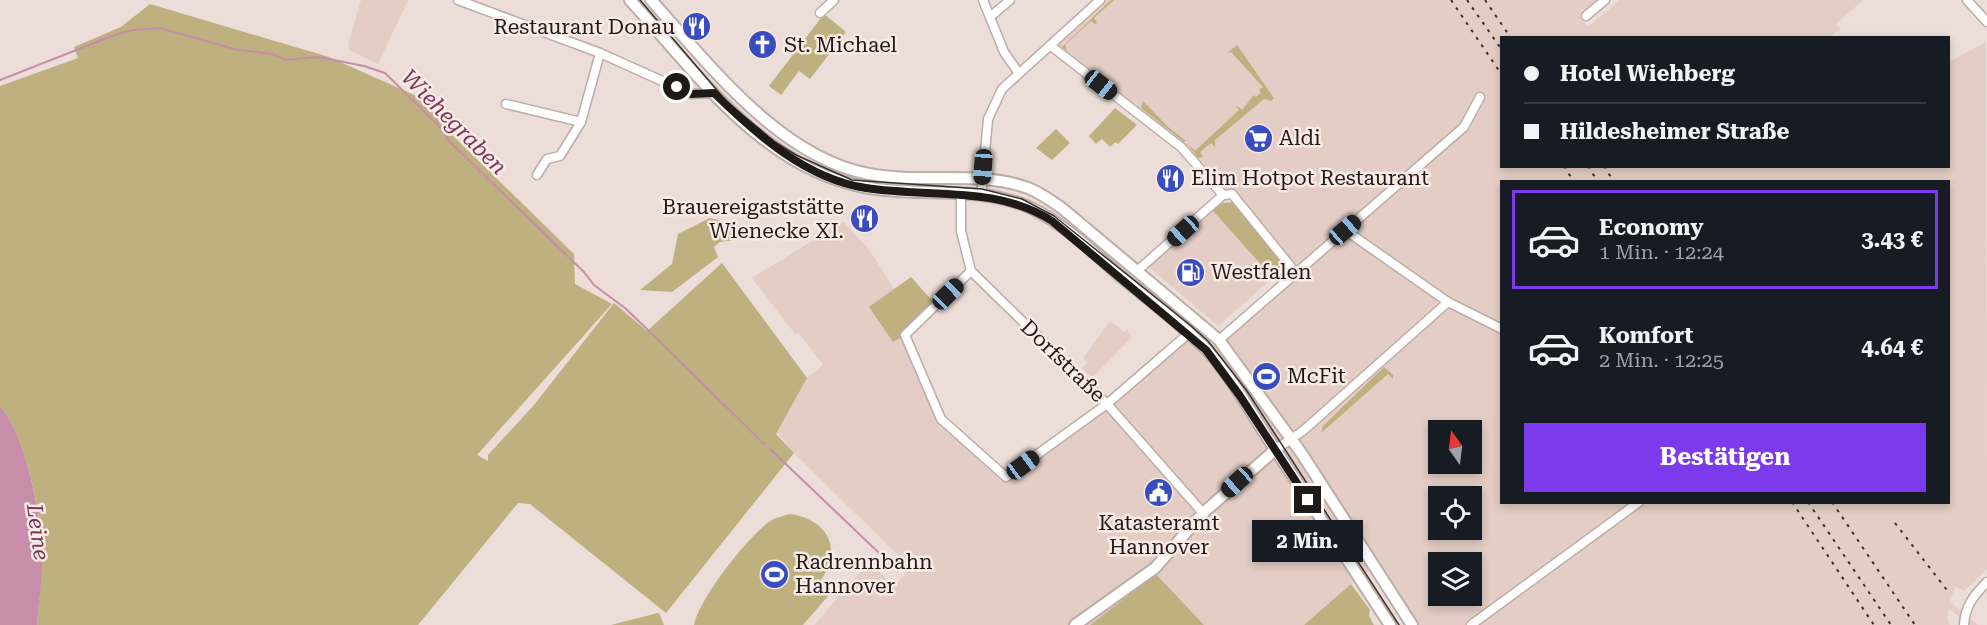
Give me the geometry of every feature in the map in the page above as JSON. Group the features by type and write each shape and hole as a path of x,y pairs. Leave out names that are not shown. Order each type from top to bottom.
{"main road":[{"path":"630,0 747,126 778,149 839,181 865,188 961,201 981,196 1019,203 1052,221 1206,350 1390,625"},
{"path":"651,0 756,112 786,136 820,156 844,168 870,175 1004,182 1038,192 1063,209 1219,340 1292,439 1412,625"},
{"path":"1075,625 1155,568 1203,513 1275,450"}],"street":[{"path":"458,0 600,53 691,94 714,93"},
{"path":"820,13 834,0"},
{"path":"983,0 1004,52 1018,72"},
{"path":"990,17 1010,0"},
{"path":"981,196 988,119 1002,88 1100,0"},
{"path":"1586,16 1605,0"},
{"path":"1967,0 1987,22"},
{"path":"1051,46 1181,147 1223,195"},
{"path":"537,175 547,159 560,156 581,122 600,53"},
{"path":"1219,340 1464,127 1480,97"},
{"path":"506,104 581,122"},
{"path":"1137,271 1223,195 1232,194 1296,273"},
{"path":"961,201 961,231 971,271 905,335 941,419 1006,477 1107,404 1188,334"},
{"path":"1345,230 1448,302 1500,328"},
{"name":"Dorfstraße","path":"971,271 1107,404 1203,513"},
{"path":"1275,450 1292,439 1448,302"},
{"path":"1471,625 1637,504"},
{"path":"1964,625 1966,612 1973,596 1987,582"}],"shaded area":[{"path":"361,0 408,0 378,64 349,50 348,45"},
{"path":"1100,0 1598,0 1580,16 1588,27 1620,0 1863,0 1836,24 1840,29 1831,36 1500,36 1500,168 1950,168 1950,61 1986,42 1987,569 1964,591 1955,586 1950,602 1978,625 1967,625 1949,608 1947,619 1950,625 1413,625 1377,566 1359,577 1304,625 1204,625 1156,574 1090,625 814,625 869,562 894,586 911,568 794,453 777,432 807,378 823,365 798,332 795,334 752,278 843,222 868,248 893,287 903,337 940,420 1002,477 1107,402 1187,333 1206,350 1296,273 1232,194 1223,195 1199,165 1051,46"},
{"path":"1111,0 1114,0 1094,18 1097,23 1091,21 1065,45 1067,51 1062,47"},
{"path":"150,4 329,57 448,110 445,128 574,254 575,284 612,304 477,455 488,461 488,455 534,405 614,303 647,331 722,263 807,378 776,434 794,453 666,613 530,504 518,503 418,625 37,625 42,560 39,516 24,454 9,419 0,406 0,86 78,58 74,47 121,27"},
{"path":"824,14 846,32 810,79 799,71 781,95 769,86"},
{"path":"1237,45 1274,98 1271,101 1264,99 1215,140 1215,147 1211,143 1200,152 1203,157 1198,158 1187,143 1195,151 1239,110 1236,105 1242,110 1254,95 1256,97 1261,93 1259,90 1263,87 1231,52 1226,54"},
{"path":"1143,101 1168,127 1186,141 1184,142 1141,108"},
{"path":"1115,108 1137,125 1118,144 1115,142 1110,147 1102,139 1096,144 1089,136"},
{"path":"1056,129 1070,143 1052,160 1036,148"},
{"path":"1234,202 1287,266 1273,278 1213,211 1222,203"},
{"path":"1213,211 1273,278 1218,326 1149,267"},
{"path":"710,218 747,228 744,239 720,242 714,247 718,257 672,292 640,290 672,264 678,234"},
{"path":"911,277 936,305 905,335 893,342 869,307"},
{"path":"1110,321 1124,332 1127,330 1132,337 1092,378 1082,368 1088,362 1083,358"},
{"path":"1384,367 1393,375 1393,379 1388,374 1321,433 1323,426"},
{"name":"Radrennbahn Hannover","path":"790,514 804,517 815,523 824,531 829,540 830,561 817,585 829,595 803,625 694,625 715,584 751,538 772,520"},
{"path":"1156,574 1204,625 1090,625"},
{"path":"1351,584 1370,610 1369,616 1374,625 1304,625"},
{"path":"658,613 664,625 611,625"}],"water":[{"name":"Leine","path":"0,406 17,435 24,454 39,516 42,560 37,625 0,625"}],"waterway":[{"name":"Wiehegraben","path":"0,80 117,34 160,28 234,49 272,54 286,60 319,57 364,66 385,73 443,130 448,140 584,272 594,285 625,308 764,444"},
{"name":"Wiehegraben","path":"770,449 898,571"}],"tram line":[{"path":"640,0 727,102 775,142 796,155 852,180 982,189 1022,199 1054,216 1190,325 1208,341 1247,391 1399,625"}],"railway":[{"path":"1451,0 1500,72"},
{"path":"1467,0 1500,47"},
{"path":"1485,0 1510,36"},
{"path":"1565,168 1573,180"},
{"path":"1589,168 1597,180"},
{"path":"1605,168 1613,180"},
{"path":"1793,504 1874,625"},
{"path":"1809,504 1891,625"},
{"path":"1833,504 1915,625"},
{"path":"1895,523 1950,594"}],"place":[{"name":"Restaurant Donau","path":"696,27"},
{"name":"St. Michael","path":"763,45"},
{"name":"Aldi","path":"1258,138"},
{"name":"Elim Hotpot Restaurant","path":"1170,178"},
{"name":"Brauereigaststätte Wienecke XI.","path":"865,219"},
{"name":"Westfalen","path":"1190,272"},
{"name":"McFit","path":"1266,376"},
{"name":"Katasteramt Hannover","path":"1159,492"},
{"name":"Radrennbahn Hannover","path":"774,574"}],"route":[{"path":"677,87 691,94 714,93 747,126 778,149 813,170 839,181 865,188 981,196 1019,203 1034,209 1109,266 1206,350 1240,396 1308,500"}]}
